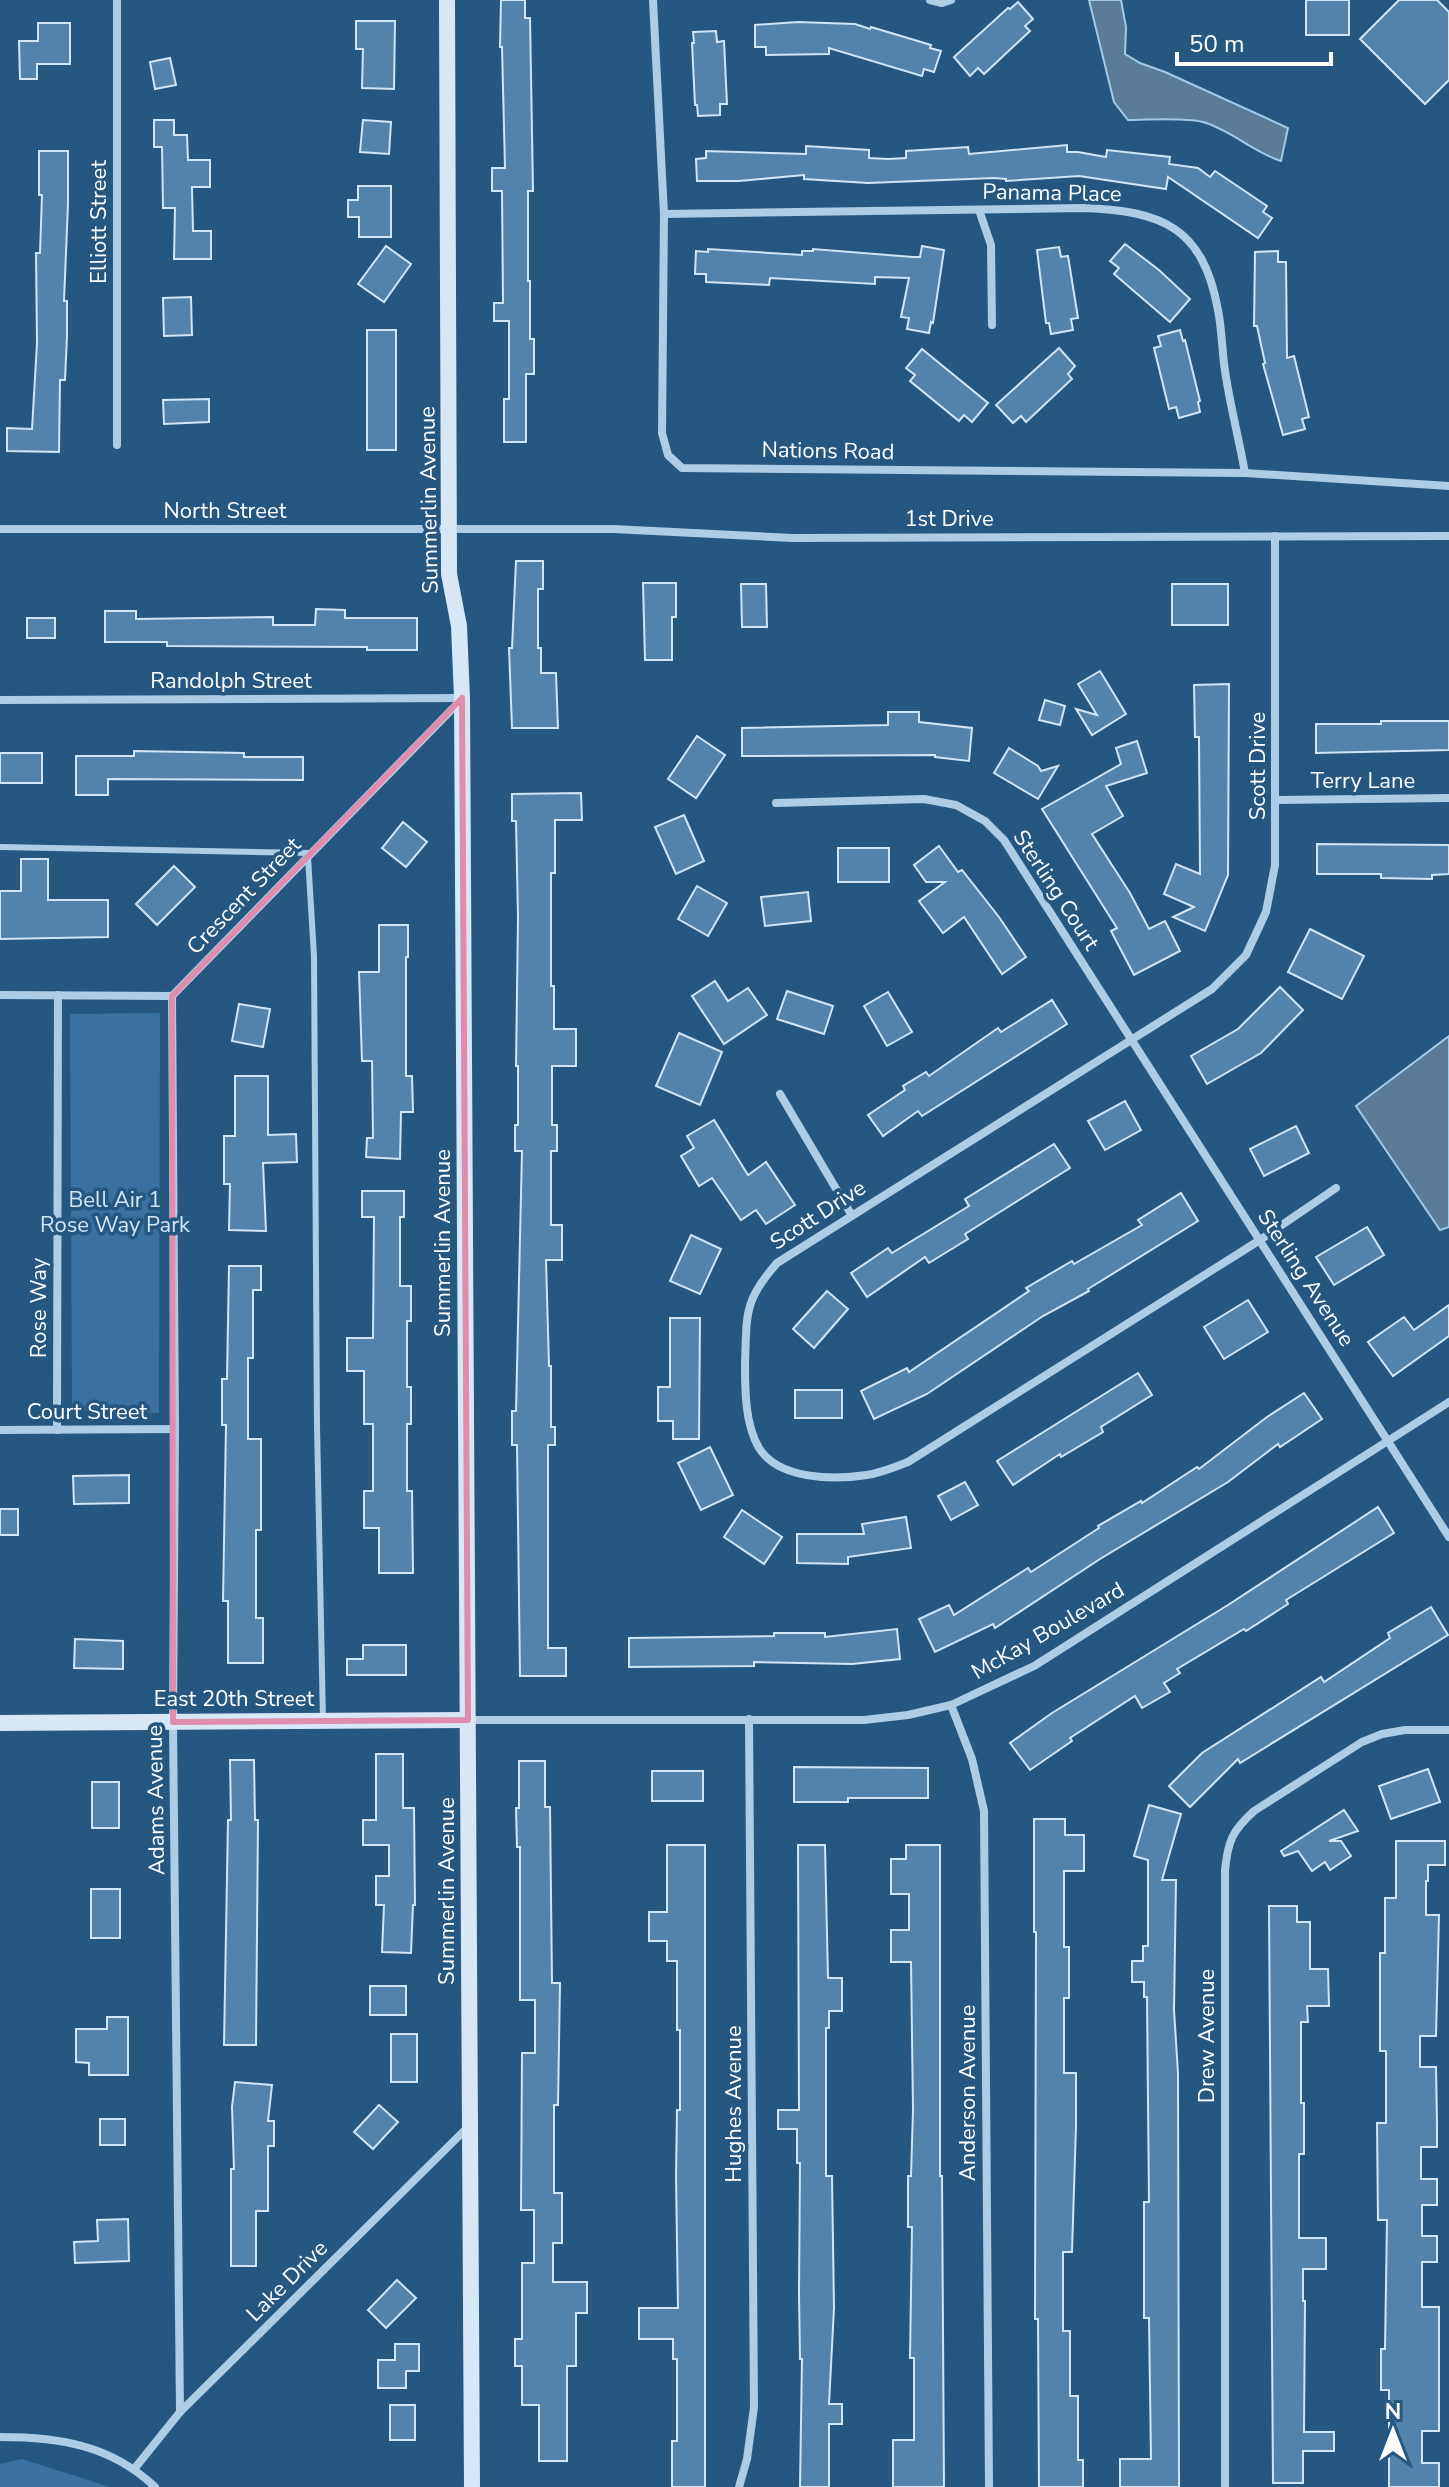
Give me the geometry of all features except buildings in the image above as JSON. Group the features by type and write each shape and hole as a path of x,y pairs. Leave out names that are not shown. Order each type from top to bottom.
{"street":[{"name":"Elliott Street","path":"117,0 117,445"},
{"name":"Summerlin Avenue","path":"447,0 449,574 459,626 462,698 472,2487"},
{"name":"Nations Road","path":"653,0 664,214 662,433 668,455 682,468 1245,473 1449,486"},
{"path":"930,0 942,3 951,0"},
{"name":"Panama Place","path":"664,214 1116,209 1152,216 1174,227 1196,249 1210,278 1245,473"},
{"path":"979,210 991,245 992,325"},
{"name":"North Street","path":"0,529 449,529"},
{"name":"1st Drive","path":"449,529 613,529 792,538 1449,536"},
{"name":"Scott Drive","path":"1275,536 1275,865 1266,912 1246,955 1212,989 777,1263 758,1285 747,1312 745,1386 749,1422 760,1450 785,1470 828,1477 869,1475 908,1462 1260,1240 1336,1188"},
{"name":"Randolph Street","path":"0,700 462,698"},
{"name":"Crescent Street","path":"172,996 462,698"},
{"name":"Terry Lane","path":"1277,800 1449,798"},
{"name":"Sterling Court","path":"776,803 924,799 956,805 985,821 1004,840 1132,1040"},
{"path":"0,995 172,996"},
{"name":"Rose Way","path":"57,1430 58,995"},
{"name":"Adams Avenue","path":"172,996 175,1429 173,1722 180,2412"},
{"name":"Sterling Avenue","path":"1132,1040 1449,1537"},
{"path":"780,1094 851,1214"},
{"name":"McKay Boulevard","path":"468,1720 864,1720 908,1715 951,1705 1034,1666 1449,1402"},
{"name":"Court Street","path":"0,1430 175,1429"},
{"name":"Anderson Avenue","path":"951,1705 972,1759 984,1811 989,2487"},
{"name":"Hughes Avenue","path":"739,2487 747,2459 754,2407 749,1719"},
{"name":"East 20th Street","path":"0,1723 468,1720"},
{"name":"Drew Avenue","path":"1225,2487 1225,1870 1228,1843 1239,1824 1254,1811 1362,1742 1405,1730 1449,1730"},
{"name":"Lake Drive","path":"135,2468 180,2412 470,2125"},
{"path":"0,2437 41,2437 96,2449 135,2468 155,2487"}],"lane":[{"path":"0,847 310,855 314,956 323,1721"}],"highlighted area":[{"path":"462,698 468,1720 173,1722 172,996"}],"green space":[{"name":"Bell Air 1 Rose Way Park","path":"160,1013 159,1413 72,1411 70,1014"},
{"path":"22,2459 110,2487 0,2487 0,2464"}],"shaded area":[{"path":"1089,0 1121,0 1126,27 1125,54 1288,128 1281,161 1203,122 1128,120 1114,102"},
{"path":"1449,1036 1449,1227 1440,1230 1356,1106"}]}
